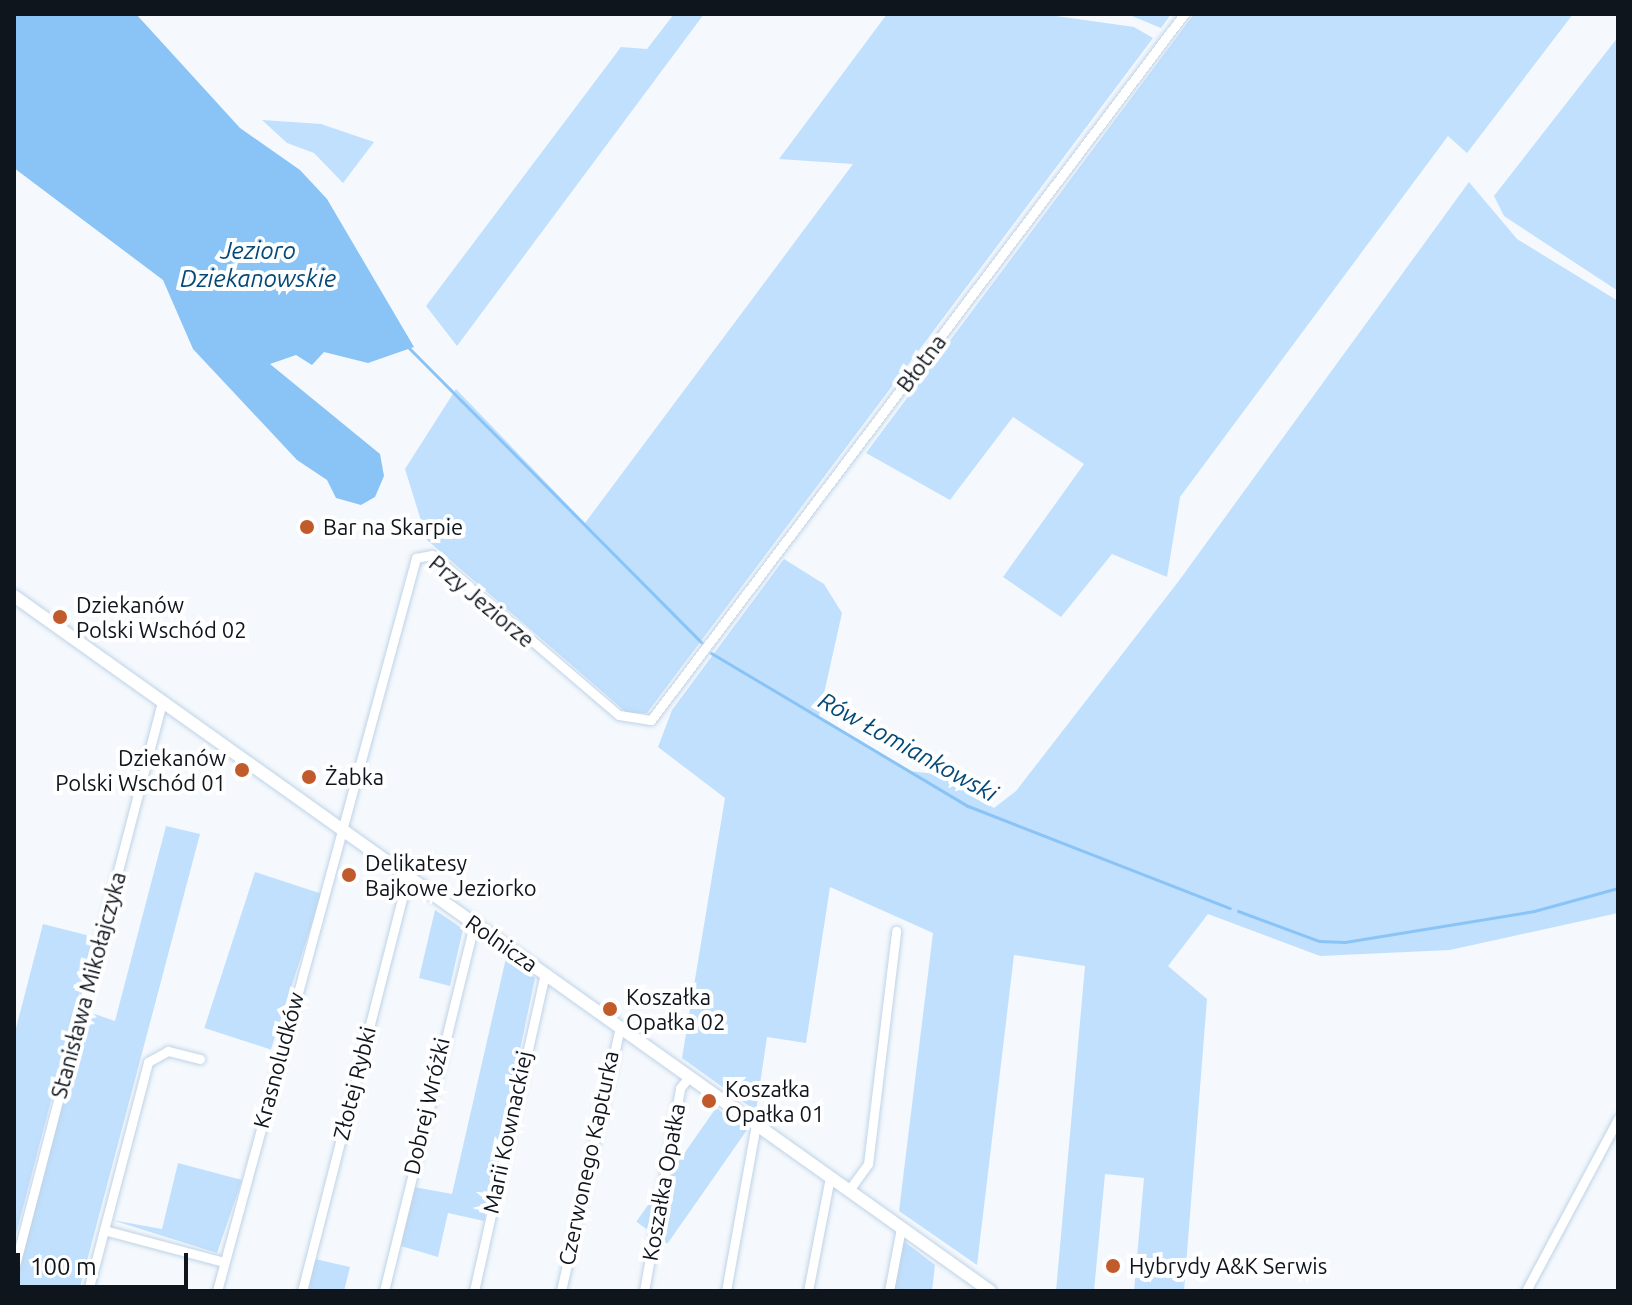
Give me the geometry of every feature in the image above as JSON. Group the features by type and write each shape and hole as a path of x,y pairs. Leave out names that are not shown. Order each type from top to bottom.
{"street":[{"name":"Błotna","path":"660,713 1184,14"},
{"name":"Przy Jeziorze","path":"340,829 422,553 619,715 641,722 660,713"},
{"name":"Rolnicza","path":"14,596 849,1190 982,1289"},
{"name":"Stanisława Mikołajczyka","path":"14,1269 162,702"},
{"name":"Krasnoludków","path":"217,1291 340,829"},
{"name":"Złotej Rybki","path":"302,1291 408,876"},
{"name":"Dobrej Wróżki","path":"384,1291 466,933 474,924"},
{"path":"849,1190 868,1164 896,931"},
{"name":"Marii Kownackiej","path":"474,1291 545,974"},
{"name":"Czerwonego Kapturka","path":"561,1291 620,1027"},
{"path":"88,1291 148,1062 168,1051 200,1059"},
{"name":"Koszałka Opałka","path":"644,1291 680,1088 689,1077"},
{"path":"1526,1291 1618,1119"},
{"path":"726,1291 756,1125"},
{"path":"808,1291 830,1177"},
{"path":"889,1291 901,1228"},
{"path":"104,1230 224,1262"}],"shaded area":[{"path":"674,14 704,14 457,346 426,306 621,47 647,49"},
{"path":"887,14 1042,14 1134,27 1153,38 647,713 627,713 427,540 405,469 456,389 585,523 853,164 779,159"},
{"path":"1127,14 1171,14 1161,28"},
{"path":"1194,14 1573,14 1467,153 1448,136 1180,497 1167,577 1112,554 1061,617 1003,577 1084,464 1013,417 950,500 866,453"},
{"path":"1618,37 1618,291 1504,216 1494,196"},
{"path":"262,120 321,124 374,142 343,183 314,153 287,143"},
{"path":"1469,182 1517,239 1618,301 1618,913 1450,950 1320,956 1208,914 1168,966 1207,999 1184,1291 1134,1291 1144,1178 1105,1174 1094,1291 1056,1291 1085,966 1014,955 977,1265 899,1211 933,933 830,887 806,1043 767,1037 756,1111 682,1058 725,798 658,747 672,710 784,559 824,584 842,613 819,716 909,771 936,774 994,808 1016,791 1178,582"},
{"path":"166,826 200,834 79,1291 14,1291 86,1011 115,1021"},
{"path":"255,872 322,894 271,1050 204,1028"},
{"path":"435,910 463,929 450,986 419,978"},
{"path":"43,924 94,937 14,1242 14,1036"},
{"path":"506,958 535,978 484,1221 448,1213 438,1257 401,1246 414,1187 452,1194"},
{"path":"716,1108 747,1130 667,1244 636,1222"},
{"path":"178,1163 242,1180 217,1253 112,1220 162,1229"},
{"path":"901,1239 935,1265 932,1291 894,1291"},
{"path":"315,1259 350,1267 344,1291 308,1291"}],"water":[{"name":"Jezioro Dziekanowskie","path":"14,14 136,14 240,128 300,170 327,199 414,347 368,363 324,352 312,365 296,355 270,364 380,454 384,476 375,497 361,505 336,498 327,480 297,460 193,349 163,280 14,168"}],"waterway":[{"name":"Rów Łomiankowski","path":"408,347 702,643"},
{"name":"Rów Łomiankowski","path":"711,653 968,806 1230,908"},
{"name":"Rów Łomiankowski","path":"1238,911 1319,941 1345,942 1534,911 1618,888"}],"place":[{"name":"Bar na Skarpie","path":"307,527"},
{"name":"Dziekanów Polski Wschód 02","path":"60,617"},
{"name":"Dziekanów Polski Wschód 01","path":"242,770"},
{"name":"Żabka","path":"309,777"},
{"name":"Delikatesy Bajkowe Jeziorko","path":"349,875"},
{"name":"Koszałka Opałka 02","path":"610,1009"},
{"name":"Koszałka Opałka 01","path":"709,1101"},
{"name":"Hybrydy A&K Serwis","path":"1113,1266"}]}
